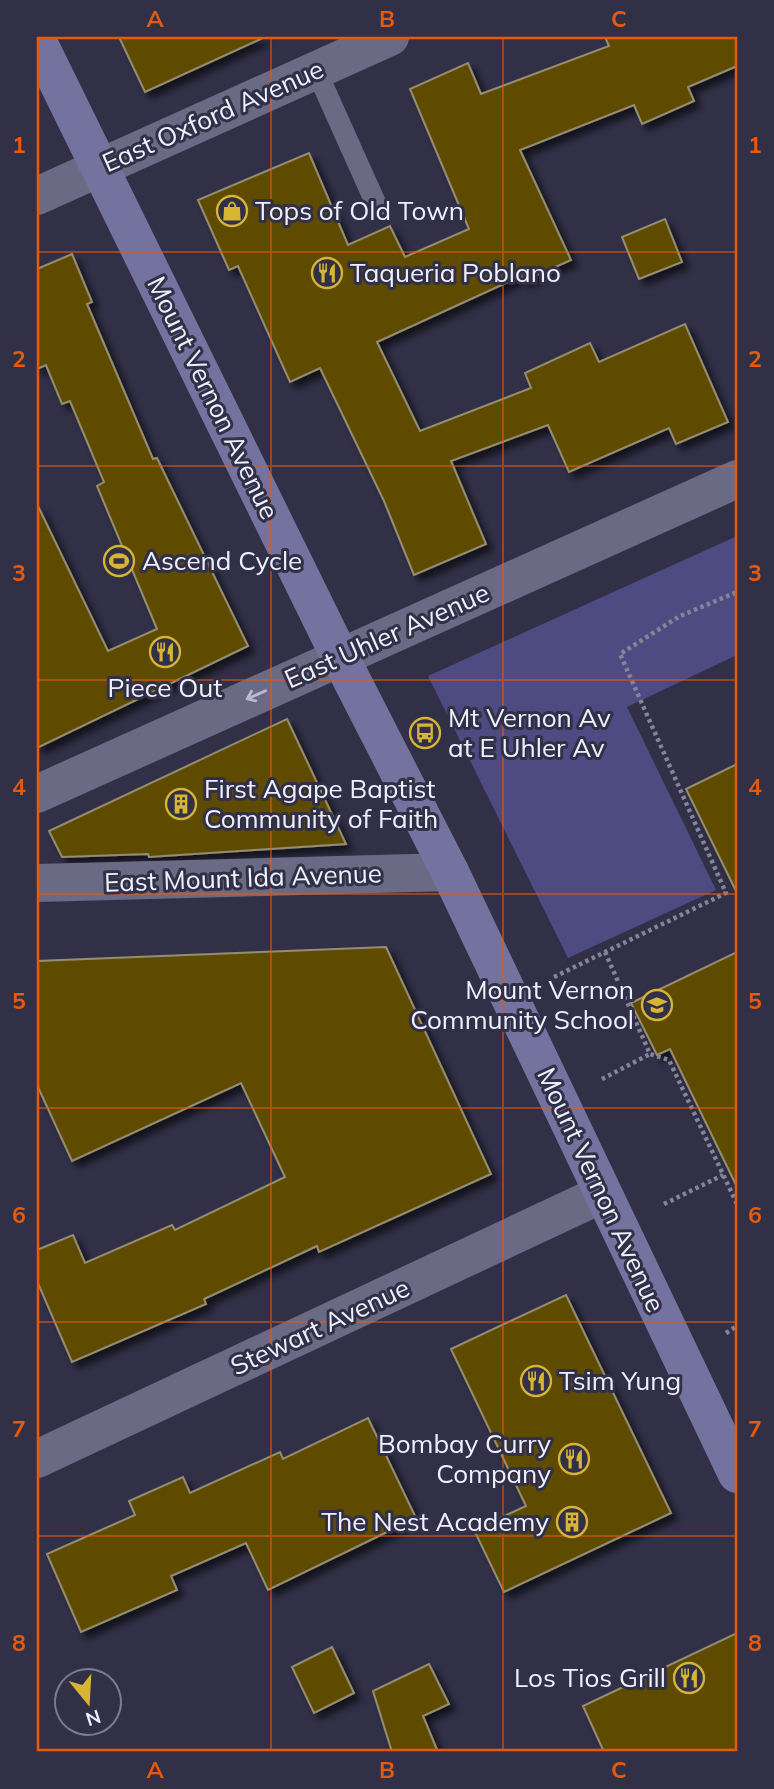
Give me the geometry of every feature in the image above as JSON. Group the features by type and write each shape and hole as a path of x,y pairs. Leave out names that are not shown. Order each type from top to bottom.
{"main road":[{"name":"Mount Vernon Avenue","path":"37,40 340,657 450,872 737,1474"}],"street":[{"name":"East Oxford Avenue","path":"37,196 390,37"},
{"name":"East Uhler Avenue","path":"37,794 737,479"},
{"name":"East Mount Ida Avenue","path":"37,883 450,872"},
{"name":"Stewart Avenue","path":"37,1460 602,1194"}],"lane":[{"path":"316,70 377,206"}],"path":[{"path":"554,977 726,893 620,654 680,616 737,592"},
{"path":"605,952 650,1054"},
{"path":"602,1079 650,1054 669,1060 737,1204"},
{"path":"664,1205 723,1175"},
{"path":"726,1333 737,1326"}],"shaded area":[{"path":"737,536 737,655 627,707 716,890 568,958 428,676"}],"building":[{"path":"119,37 265,37 145,92"},
{"path":"605,37 737,37 737,66 688,87 694,101 642,124 634,105 520,150 571,260 524,281 521,276 377,342 420,431 531,388 525,373 590,343 599,362 685,324 728,422 676,444 669,428 569,472 548,425 451,461 486,544 414,575 384,501 320,368 290,382 238,266 229,270 198,200 309,153 348,245 390,226 405,257 469,229 410,89 468,63 481,94 609,46"},
{"path":"665,219 682,262 639,279 622,237"},
{"path":"72,254 92,302 87,304 153,459 157,458 248,646 37,748 37,504 108,651 157,629 97,486 104,482 70,401 62,404 46,365 37,369 37,269"},
{"name":"First Agape Baptist Community of Faith","path":"287,719 346,844 149,857 148,854 62,857 49,831"},
{"path":"737,764 737,893 686,789"},
{"path":"386,947 491,1174 319,1252 317,1246 204,1299 206,1304 72,1362 37,1281 37,1250 73,1235 85,1263 172,1225 175,1230 285,1177 241,1083 72,1161 37,1085 37,961"},
{"path":"737,952 737,1187 670,1049 657,1055 631,1003"},
{"path":"566,1295 671,1513 504,1592 474,1530 526,1506 451,1349"},
{"path":"368,1418 416,1518 268,1590 246,1543 171,1576 177,1590 81,1632 47,1554 135,1515 129,1501 183,1477 190,1493 280,1452 283,1459"},
{"name":"Los Tios Grill","path":"737,1633 737,1752 604,1752 583,1706"},
{"path":"332,1647 354,1693 314,1713 292,1667"},
{"path":"429,1664 449,1704 423,1716 438,1752 392,1752 373,1691"}],"place":[{"name":"Tops of Old Town","path":"232,211"},
{"name":"Taqueria Poblano","path":"327,273"},
{"name":"Ascend Cycle","path":"119,561"},
{"name":"Piece Out","path":"165,652"},
{"name":"Mt Vernon Av at E Uhler Av","path":"425,733"},
{"name":"First Agape Baptist Community of Faith","path":"181,804"},
{"name":"Mount Vernon Community School","path":"657,1005"},
{"name":"Tsim Yung","path":"536,1381"},
{"name":"Bombay Curry Company","path":"574,1459"},
{"name":"The Nest Academy","path":"572,1522"},
{"name":"Los Tios Grill","path":"689,1678"}]}
